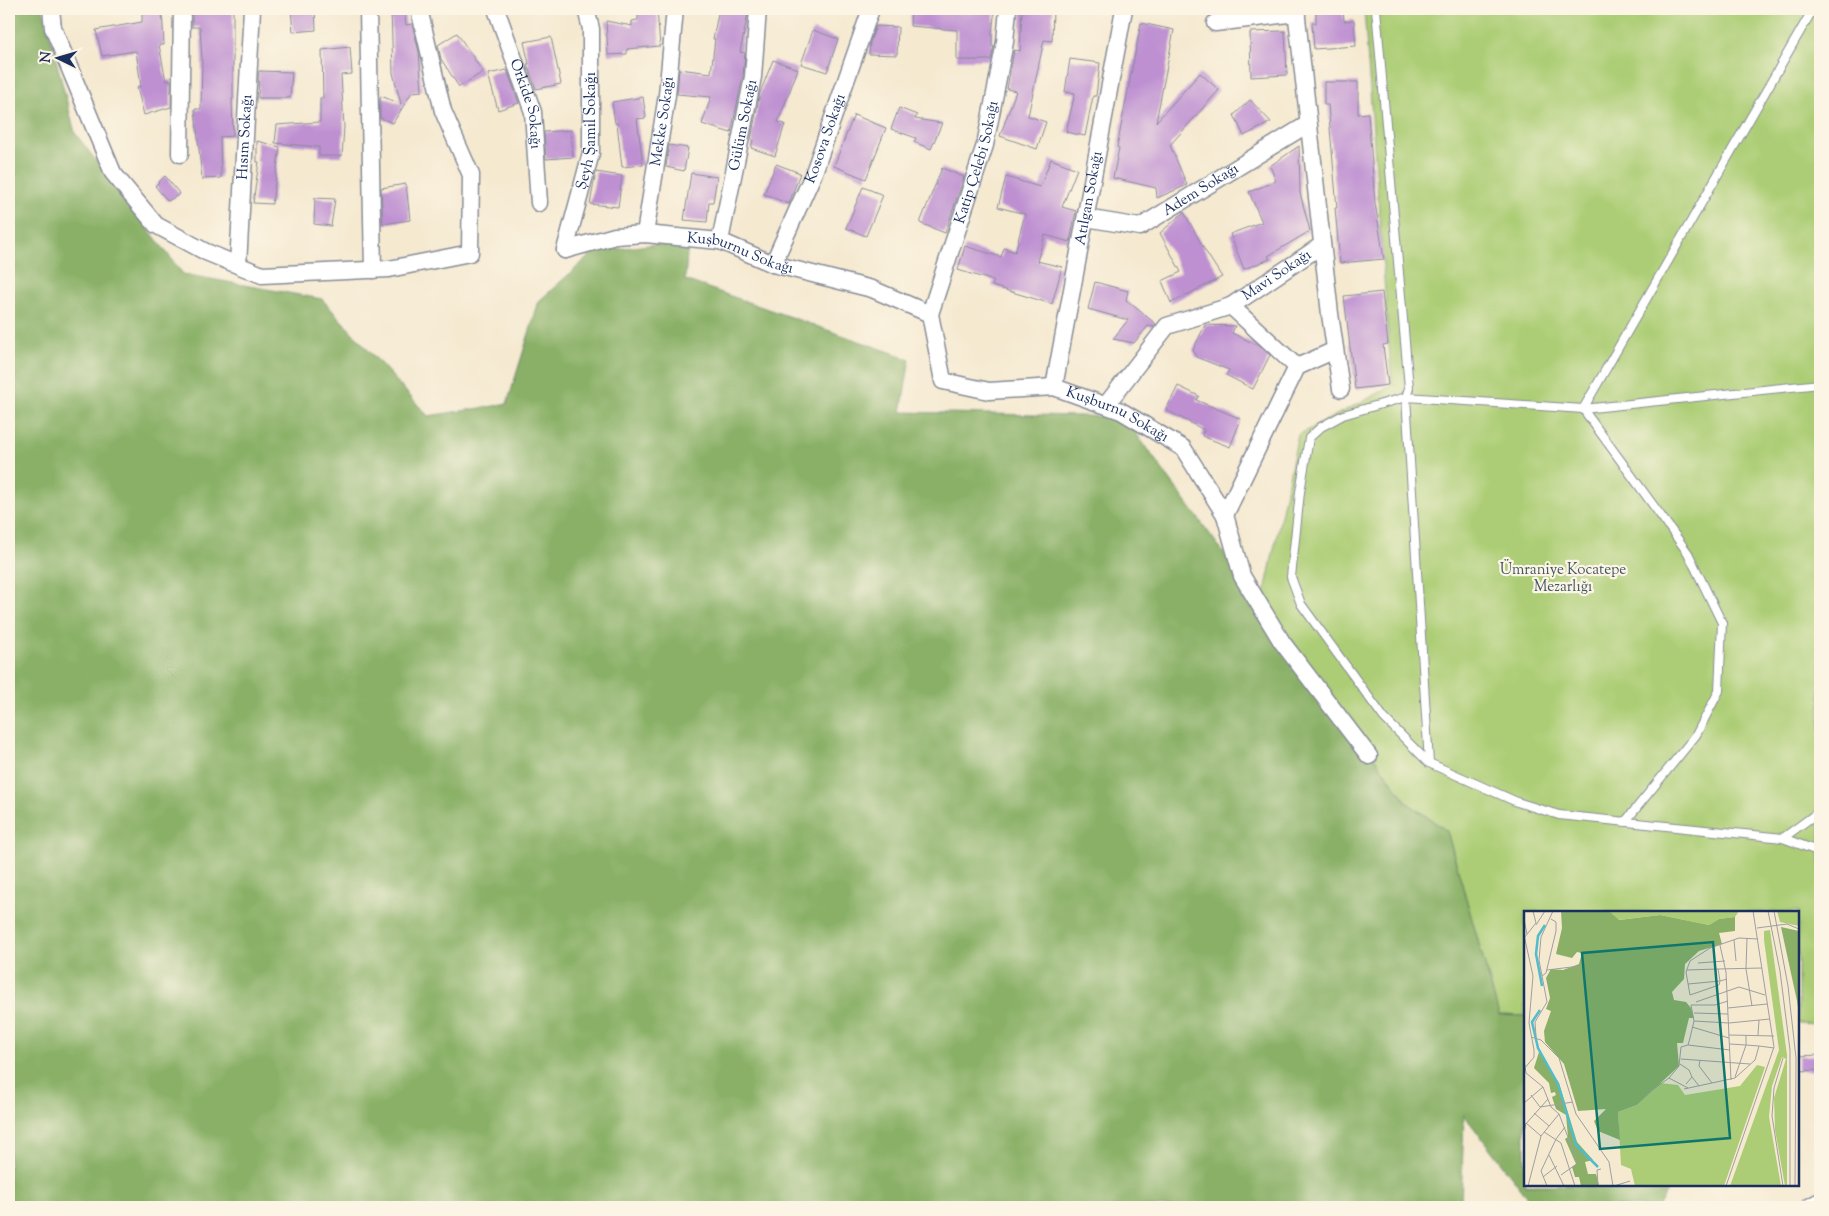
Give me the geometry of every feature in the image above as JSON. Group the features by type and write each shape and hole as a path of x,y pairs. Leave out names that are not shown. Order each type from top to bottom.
{"street":[{"path":"51,9 53,28 113,173 156,225 206,252 262,275 389,269 470,253 471,175 443,111 419,9"},
{"path":"180,154 182,9"},
{"name":"Hısım Sokağı","path":"238,266 252,9"},
{"path":"368,9 373,270"},
{"name":"Orkide Sokağı","path":"496,9 533,112 539,204"},
{"name":"Şeyh Şamil Sokağı","path":"565,250 591,153 591,29 586,9"},
{"name":"Mekke Sokağı","path":"645,234 667,95 675,9"},
{"name":"Gülüm Sokağı","path":"720,241 753,77 758,9"},
{"name":"Kosova Sokağı","path":"773,264 813,175 871,9"},
{"name":"Katip Çelebi Sokağı","path":"930,314 985,145 1005,42 1008,9"},
{"name":"Atılgan Sokağı","path":"1054,387 1124,9"},
{"path":"1216,23 1297,11 1322,245 1341,389"},
{"name":"Adem Sokağı","path":"1086,218 1140,227 1308,124"},
{"name":"Kuşburnu Sokağı","path":"565,250 615,236 645,234 720,241 773,264 872,289 930,314 943,381 989,391 1054,387 1122,411 1183,448 1225,516 1242,576 1282,642 1369,756"},
{"name":"Mavi Sokağı","path":"1106,406 1167,326 1231,306 1322,245"},
{"name":"Mavi Sokağı","path":"1231,306 1297,367"},
{"path":"1225,516 1297,367 1335,350"},
{"path":"1810,1207 1820,1201"}],"lane":[{"path":"1376,9 1409,388 1406,396 1429,763"},
{"path":"1583,409 1813,9"},
{"path":"1820,384 1583,409 1406,396 1344,416 1320,427 1309,438 1300,492 1291,577 1301,604 1379,710 1429,763 1517,802 1559,815 1783,838 1820,852"},
{"path":"1583,409 1688,553 1722,623 1719,691 1696,735 1625,822"},
{"path":"1783,838 1820,811"}],"green space":[{"path":"9,9 43,9 75,133 183,274 322,299 428,416 507,404 539,301 594,252 688,240 685,280 910,359 901,412 1124,417 1407,803 1447,831 1499,1015 1524,1016 1524,1186 1670,1186 1658,1207 1535,1207 1464,1115 1461,1207 9,1207"},
{"name":"Ümraniye Kocatepe Mezarlığı","path":"1364,9 1820,9 1820,1024 1799,1023 1799,911 1524,911 1524,1016 1499,1015 1447,831 1408,803 1262,606 1298,435 1392,386"}],"building":[{"path":"142,9 162,9 164,45 159,45 166,81 171,80 171,107 144,115 137,87 141,86 136,51 102,56 96,30 142,22"},
{"path":"192,9 233,9 233,136 220,137 221,178 202,179 195,109 201,109 202,60 200,27 192,27"},
{"path":"291,9 315,9 316,30 293,32"},
{"path":"391,9 404,9 406,25 412,24 419,52 422,91 412,92 393,123 380,118 381,96 401,104 393,73"},
{"path":"638,9 657,9 660,46 627,49 627,54 608,55 606,21 632,26 632,21 638,20"},
{"path":"719,9 748,13 740,52 745,53 743,76 731,133 702,124 711,97 677,94 679,69 711,73 715,39 713,39"},
{"path":"911,9 995,9 992,33 992,46 994,46 991,60 957,60 957,30 910,26"},
{"path":"1022,9 1053,9 1052,41 1044,40 1028,116 1046,122 1037,149 1000,136 1016,91 1007,89 1014,50 1020,51"},
{"path":"1316,9 1343,9 1344,21 1354,20 1356,46 1314,49 1312,23 1316,23"},
{"path":"1141,23 1174,30 1156,122 1200,73 1219,90 1170,145 1187,185 1157,198 1156,188 1113,178 1119,148 1117,147"},
{"path":"876,26 898,27 897,55 869,54 870,42"},
{"path":"813,30 838,39 827,72 801,64"},
{"path":"1285,31 1287,75 1251,77 1250,32"},
{"path":"457,33 483,72 459,87 441,59 438,45"},
{"path":"551,37 561,84 536,89 527,64 529,64 524,42"},
{"path":"350,47 352,74 341,75 344,127 342,156 319,156 319,147 275,143 277,125 320,122 320,98 323,98 322,50"},
{"path":"1070,59 1100,63 1096,96 1093,96 1085,136 1066,132 1075,93 1065,92"},
{"path":"773,60 798,69 778,122 785,124 775,156 751,148 760,93"},
{"path":"507,70 519,103 498,110 488,74"},
{"path":"259,71 292,72 290,98 258,98"},
{"path":"1324,82 1358,82 1358,114 1368,113 1375,203 1384,259 1340,263 1328,105 1324,105"},
{"path":"643,97 646,118 637,119 643,165 622,167 617,123 615,123 612,102"},
{"path":"1250,100 1271,122 1244,136 1234,115"},
{"path":"899,108 917,115 915,119 942,123 931,149 914,142 916,138 891,129"},
{"path":"854,115 886,128 866,179 834,166"},
{"path":"571,130 573,157 546,159 544,132"},
{"path":"257,141 280,147 272,204 253,203 259,162 257,162"},
{"path":"669,145 688,148 684,171 666,167"},
{"path":"1299,146 1300,193 1310,231 1268,256 1270,259 1244,269 1230,234 1262,222 1249,192 1276,181 1270,166"},
{"path":"1051,159 1077,169 1062,207 1076,211 1070,242 1045,235 1037,261 1062,267 1052,304 992,286 994,281 958,270 965,246 1001,257 1004,248 1015,252 1025,214 998,207 1006,177 1040,187"},
{"path":"776,164 800,173 789,204 764,194"},
{"path":"942,168 964,177 945,233 920,223"},
{"path":"596,172 622,176 618,207 590,204"},
{"path":"691,173 717,177 713,202 709,202 707,222 684,220"},
{"path":"165,176 180,194 168,201 155,186"},
{"path":"406,184 410,220 383,224 381,188"},
{"path":"863,187 883,195 866,236 846,228"},
{"path":"315,198 335,199 331,226 314,224"},
{"path":"1184,212 1222,277 1171,303 1162,281 1181,272 1160,233"},
{"path":"1095,282 1128,291 1126,300 1156,324 1153,327 1148,326 1134,343 1113,339 1128,320 1088,309"},
{"path":"1382,292 1388,344 1383,345 1388,385 1355,389 1344,296"},
{"path":"1205,325 1235,326 1232,333 1261,347 1270,355 1253,389 1226,375 1229,370 1196,357 1193,350"},
{"path":"1178,386 1199,396 1196,400 1241,419 1230,447 1202,436 1204,430 1166,410"},
{"path":"1820,1055 1820,1070 1799,1071 1799,1056"}]}
